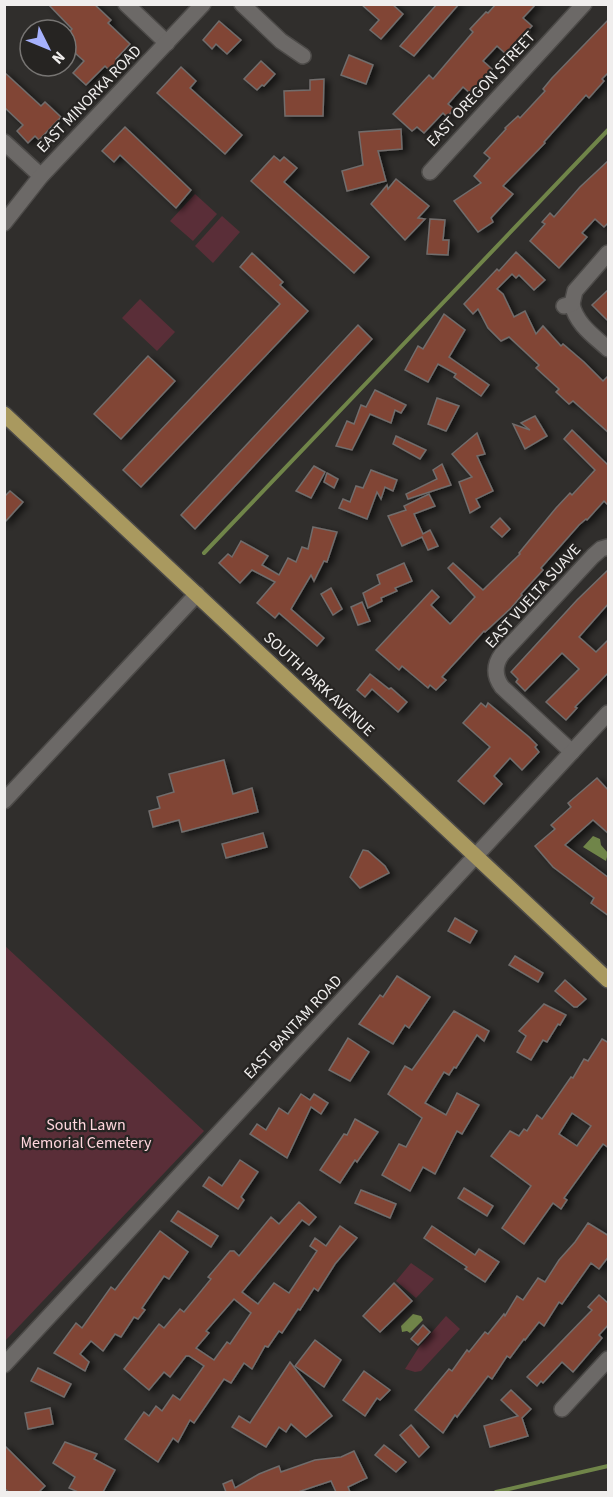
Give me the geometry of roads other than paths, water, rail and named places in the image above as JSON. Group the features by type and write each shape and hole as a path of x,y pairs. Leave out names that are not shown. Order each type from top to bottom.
{"main road":[{"name":"SOUTH PARK AVENUE","path":"4,414 609,980"}],"street":[{"path":"126,4 167,43"},
{"name":"EAST MINORKA ROAD","path":"4,223 41,176 203,4"},
{"path":"242,4 281,40 303,56"},
{"name":"EAST OREGON STREET","path":"430,172 584,4"},
{"path":"4,142 41,176"},
{"path":"609,253 575,291 568,305 581,324 609,349"},
{"name":"EAST VUELTA SUAVE","path":"572,752 502,687 492,670 502,654 593,556 601,549 609,547"},
{"path":"4,801 197,594"},
{"name":"EAST BANTAM ROAD","path":"4,1365 609,713"},
{"path":"562,1409 609,1359"}],"waterway":[{"path":"204,553 608,130"},
{"path":"496,1492 608,1466"}],"park label":[{"name":"South Lawn Memorial Cemetery","path":"86,1134"}]}
